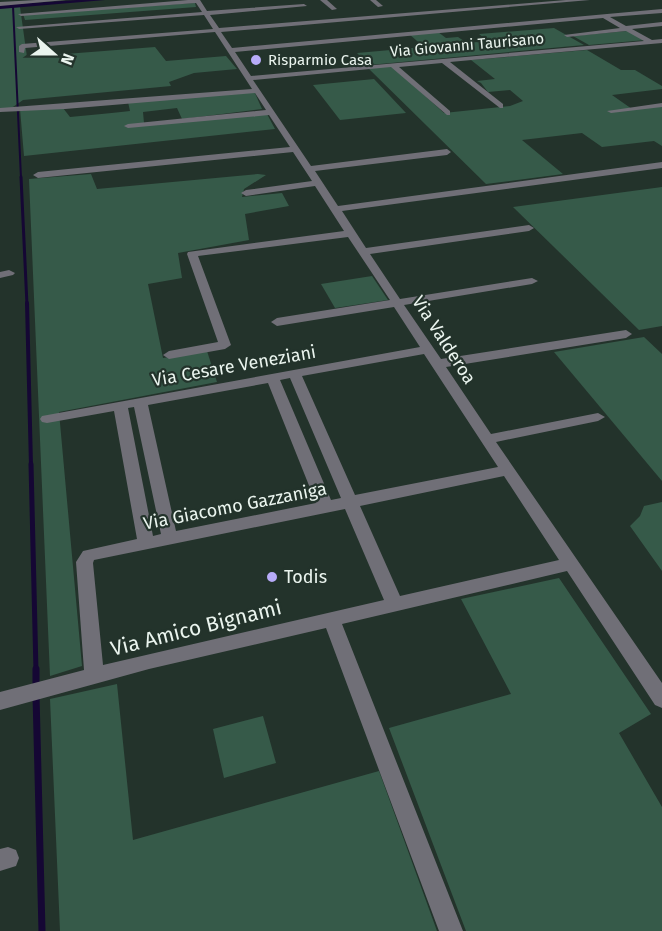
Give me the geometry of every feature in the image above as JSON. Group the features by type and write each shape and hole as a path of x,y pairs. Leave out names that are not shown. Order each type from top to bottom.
{"street":[{"path":"0,4 63,0"},
{"path":"323,0 334,9"},
{"path":"373,0 380,6"},
{"path":"21,14 198,1"},
{"name":"Via Valderoa","path":"198,1 365,251 437,364 662,699"},
{"path":"22,51 22,46 216,29 572,1 585,3"},
{"path":"19,27 304,6"},
{"path":"592,11 627,28 662,50"},
{"path":"231,50 662,11"},
{"path":"567,34 662,24"},
{"name":"Via Giovanni Taurisano","path":"249,78 662,41"},
{"path":"443,60 500,106"},
{"path":"393,65 447,113"},
{"path":"3,109 65,107 257,91"},
{"path":"610,111 662,105"},
{"path":"128,126 271,112"},
{"path":"38,176 296,149"},
{"path":"309,169 447,152"},
{"path":"336,209 662,165"},
{"path":"246,193 319,183"},
{"path":"365,251 529,228"},
{"path":"169,355 225,345 192,254 352,233"},
{"path":"277,322 532,281"},
{"path":"437,364 626,334"},
{"name":"Via Cesare Veneziani","path":"47,419 428,349"},
{"path":"294,373 395,604"},
{"path":"272,377 326,508"},
{"path":"140,401 170,539"},
{"path":"120,405 146,544"},
{"path":"487,439 598,417"},
{"name":"Via Giacomo Gazzaniga","path":"86,678 84,562 89,555 508,470"},
{"name":"Via Amico Bignami","path":"6,700 331,618 570,564"},
{"path":"331,618 452,931"}],"green space":[{"path":"195,3 196,7 25,20 23,14"},
{"path":"20,7 27,57 155,47 166,61 226,56 237,69 194,73 169,82 171,86 23,100 10,109 0,109 0,8"},
{"path":"554,28 584,45 369,65 357,53 424,47 409,34 438,32 446,38 458,37 467,43 488,41 479,34"},
{"path":"627,31 646,40 589,45 573,36"},
{"path":"587,50 621,70 635,70 662,86 662,89 612,95 632,109 662,106 662,146 654,141 602,147 582,133 522,140 563,174 486,184 368,68 392,66 444,113 510,106 523,101 510,90 488,92 477,81 495,79 471,60"},
{"path":"374,79 406,113 340,120 313,85"},
{"path":"254,91 262,109 182,119 177,108 143,112 144,123 267,114 275,129 24,156 20,109 63,108 70,117 130,111 128,102"},
{"path":"91,174 97,189 266,175 244,189 242,197 282,193 289,206 245,214 249,240 178,253 182,278 148,284 163,358 207,351 217,382 59,412 82,666 50,676 29,179"},
{"path":"662,187 662,326 639,330 513,207"},
{"path":"372,276 388,300 335,308 321,284"},
{"path":"644,337 662,354 662,481 554,352"},
{"path":"662,502 662,571 630,526 640,516 644,506"},
{"path":"559,578 651,714 619,733 662,807 662,931 466,931 389,728 511,694 461,599"},
{"path":"117,684 133,840 379,771 437,931 60,931 50,699"},
{"path":"263,716 276,763 224,778 213,729"}],"waterway":[{"path":"0,7 102,0"},
{"path":"13,6 21,178"},
{"path":"21,177 27,305"},
{"path":"27,303 31,466"},
{"path":"31,464 36,671"},
{"path":"36,671 36,687"},
{"path":"36,695 42,931"}],"place":[{"name":"Risparmio Casa","path":"256,60"},
{"name":"Todis","path":"272,577"}]}
